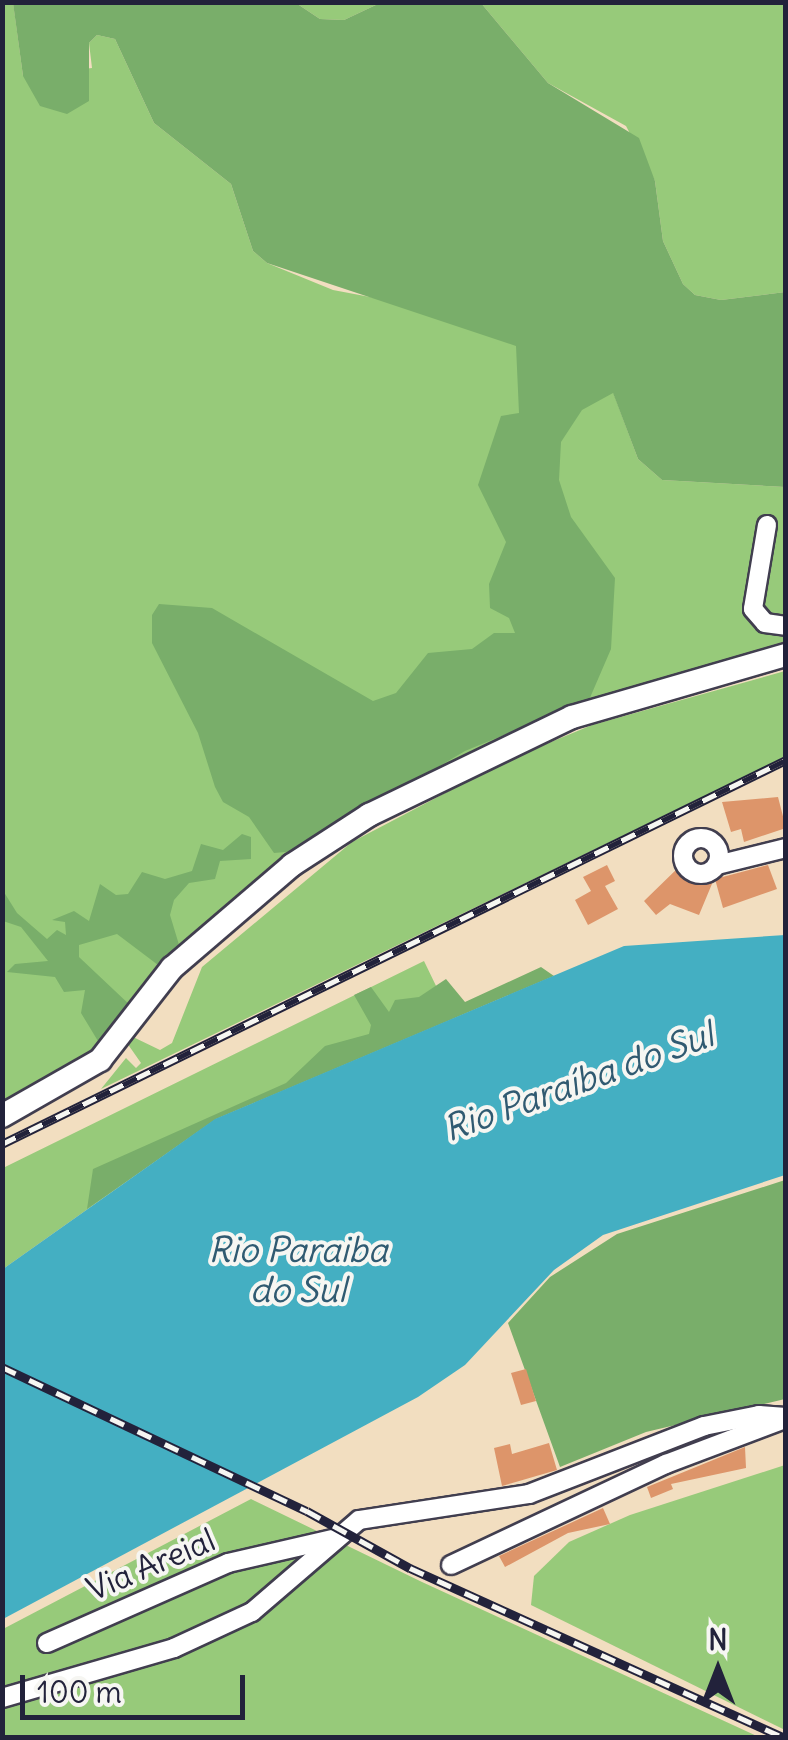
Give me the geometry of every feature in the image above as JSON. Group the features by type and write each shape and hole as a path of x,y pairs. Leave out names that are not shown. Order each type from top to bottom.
{"street":[{"path":"767,525 753,609 765,624 786,626"},
{"path":"2,1116 100,1060 172,968 292,865 369,815 572,717 786,656"},
{"path":"716,865 786,848"},
{"path":"2,1698 174,1648 252,1612 298,1578 332,1540 359,1520 394,1510 529,1494 704,1426 786,1418"},
{"path":"451,1565 666,1464 786,1418"},
{"name":"Via Areial","path":"47,1642 228,1562 332,1540"}],"green space":[{"path":"13,2 23,76 92,68 89,43 97,35 115,39 154,123 231,184 253,251 267,263 333,290 402,303 543,353 613,392 638,459 662,480 785,487 786,641 534,719 360,811 86,1060 3,1104 2,3"},
{"path":"13,3 296,3 320,19 344,20 380,3 481,3 548,83 639,138 655,181 663,241 683,284 695,295 721,300 785,292 785,487 662,480 638,459 613,393 582,410 561,442 559,480 571,517 615,578 611,649 589,700 465,751 297,851 274,853 249,817 223,802 215,787 198,733 152,643 152,615 159,604 212,608 373,701 396,693 428,653 472,649 494,633 515,633 509,618 490,608 489,584 506,542 478,485 501,416 519,413 516,346 267,263 253,251 231,184 154,123 115,39 97,35 89,43 89,101 67,114 40,106 23,76"},
{"path":"296,3 380,3 344,20 320,19"},
{"path":"481,3 785,3 785,292 721,300 695,295 683,284 663,241 655,181 626,126 548,83"},
{"path":"785,671 785,757 101,1089 126,1058 136,1068 141,1063 127,1043 131,1036 160,1050 172,1043 202,967 352,842 510,759 592,725"},
{"path":"242,834 251,837 251,859 220,861 215,879 189,883 174,900 170,915 180,948 162,968 117,934 79,945 79,957 132,1007 101,1046 81,1013 85,990 64,992 55,977 7,972 15,964 48,961 21,927 3,921 2,889 17,913 47,939 57,930 66,935 65,922 52,920 74,911 89,921 100,884 116,895 128,894 142,872 165,879 192,871 201,844 223,850"},
{"path":"424,961 452,1019 215,1119 3,1269 3,1168"},
{"path":"541,967 554,976 216,1119 87,1209 93,1169 286,1083 325,1046 369,1034 371,1025 354,995 371,987 389,1012 395,1000 419,997 446,979 465,1002"},
{"path":"785,1180 785,1399 646,1432 560,1467 508,1323 550,1277 617,1234"},
{"path":"785,1465 785,1730 531,1605 534,1576 569,1542 630,1515"},
{"path":"251,1499 759,1737 3,1738 3,1629"}],"water":[{"name":"Rio Paraiba do Sul","path":"785,935 785,1175 603,1235 554,1270 465,1365 418,1397 3,1619 3,1269 215,1119 624,946"}],"building":[{"path":"778,797 786,828 744,842 741,829 731,832 722,802"},
{"path":"607,865 615,881 605,886 618,909 588,925 575,900 591,891 583,877"},
{"path":"681,865 699,883 714,879 699,915 670,904 656,915 644,901"},
{"path":"768,865 777,889 723,908 715,879"},
{"path":"526,1369 536,1401 521,1405 511,1373"},
{"path":"549,1443 557,1470 502,1486 494,1448 510,1444 512,1454"},
{"path":"745,1447 746,1468 671,1484 673,1489 651,1498 647,1487"},
{"path":"603,1508 610,1524 568,1533 505,1567 499,1556"}],"railway":[{"path":"2,1144 786,760"},
{"path":"2,1367 307,1511 410,1568 785,1738"}],"water label":[{"name":"Rio Paraíba do Sul","path":"578,1081"}]}
